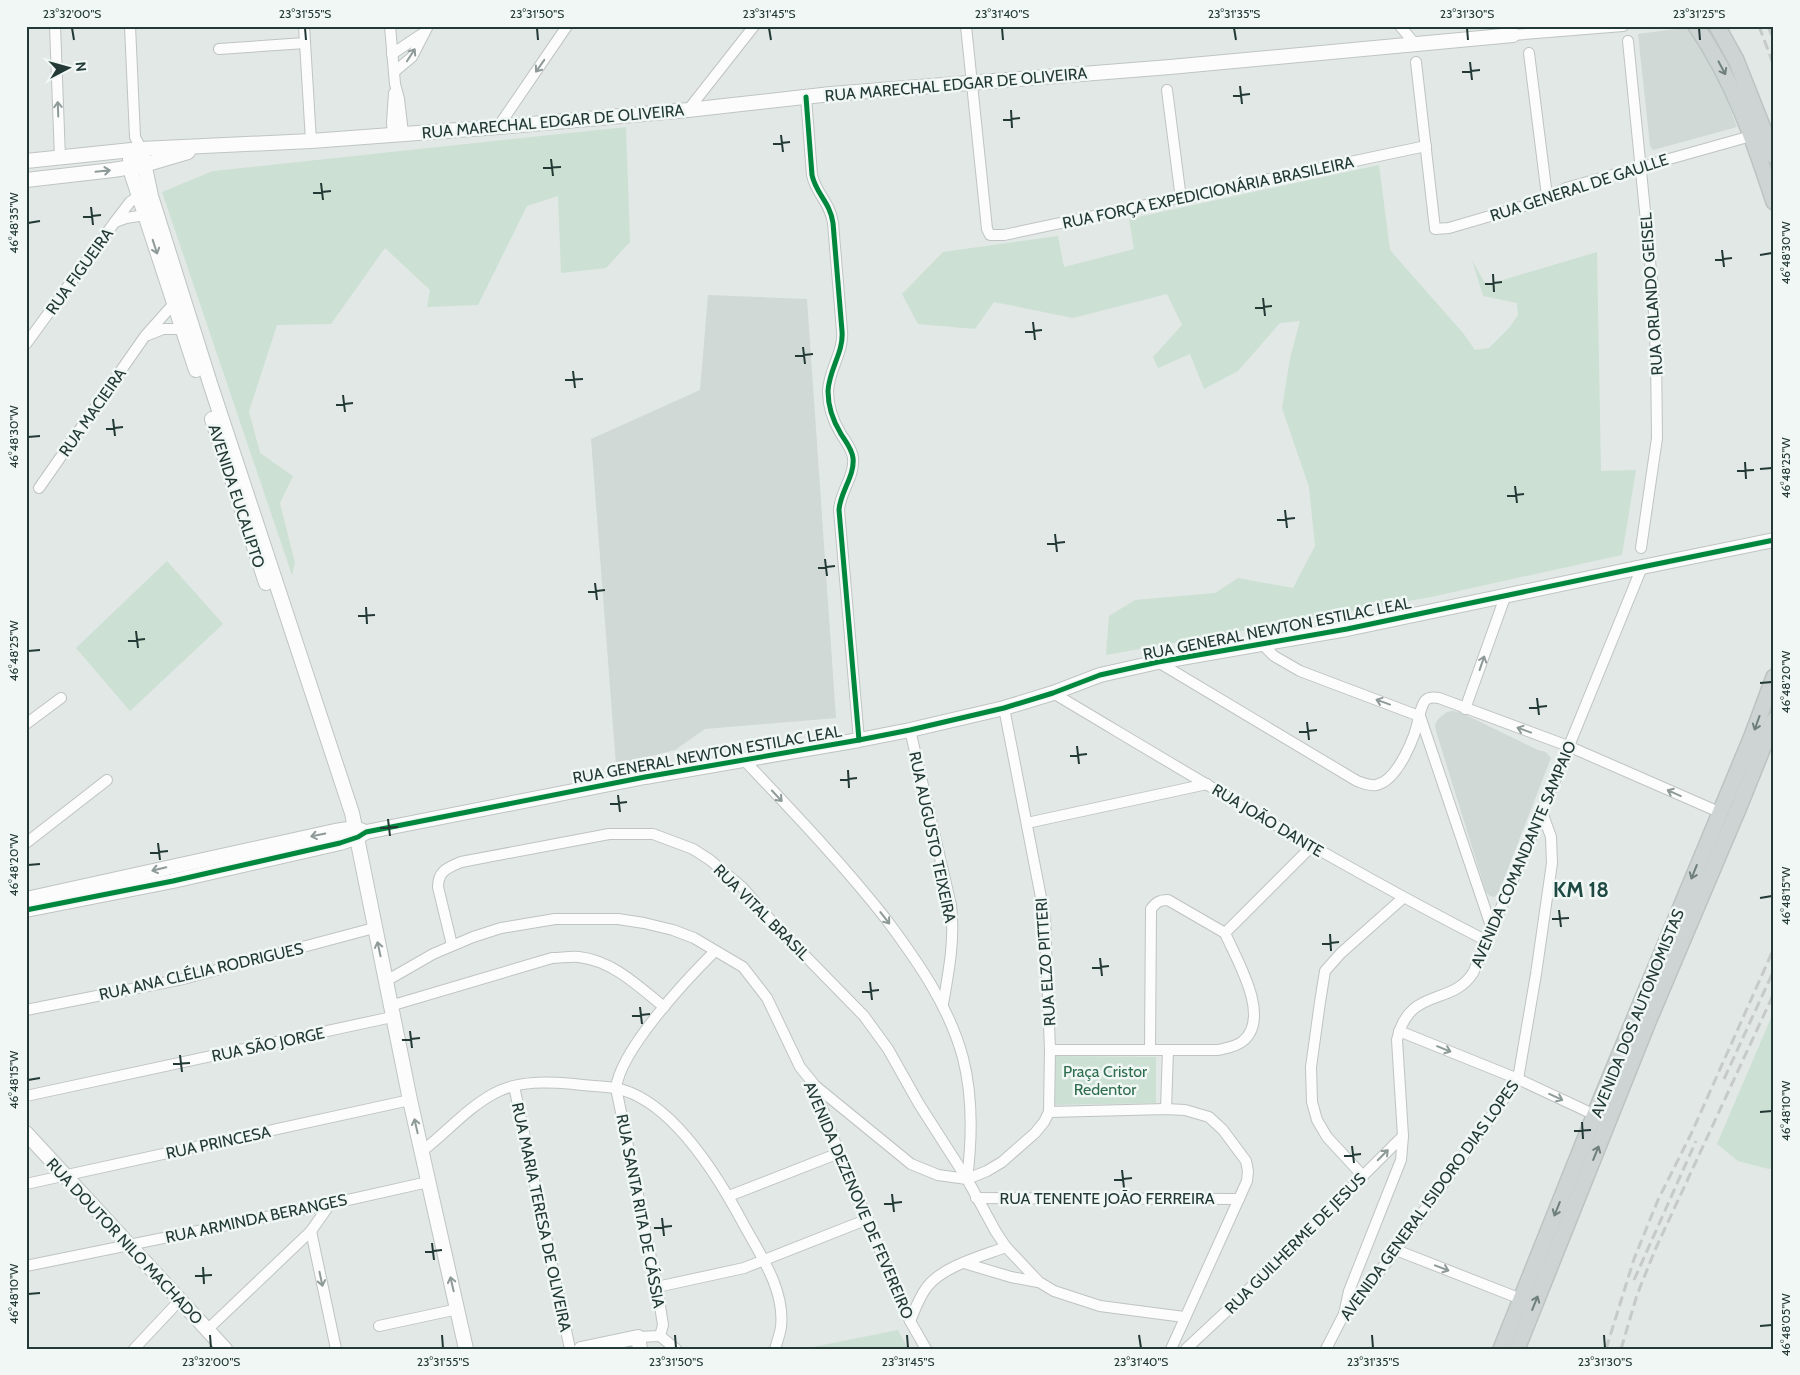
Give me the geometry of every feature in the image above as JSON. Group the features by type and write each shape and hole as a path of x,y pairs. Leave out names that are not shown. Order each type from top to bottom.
{"main road":[{"path":"1696,26 1715,54 1732,88 1752,136 1774,202"},
{"path":"1718,26 1736,60 1774,156"},
{"name":"RUA MARECHAL EDGAR DE OLIVEIRA","path":"26,161 60,158 135,146 311,141 498,127 806,97 1416,45 1509,31"},
{"name":"RUA MARECHAL EDGAR DE OLIVEIRA","path":"26,180 137,166 211,145"},
{"name":"AVENIDA EUCALIPTO","path":"135,146 139,196 145,215 210,383 352,813 355,833"},
{"name":"AVENIDA EUCALIPTO","path":"137,166 151,196 178,299 182,329 355,833"},
{"name":"RUA GENERAL NEWTON ESTILAC LEAL","path":"26,899 170,866 355,833 645,777 910,730 1004,708 1053,693 1100,675 1158,662 1347,629 1774,540"},
{"name":"AVENIDA DOS AUTONOMISTAS","path":"1501,1349 1719,812 1752,736 1774,677"},
{"name":"AVENIDA DOS AUTONOMISTAS","path":"1517,1349 1774,720"},
{"path":"1719,812 1726,826 1726,836"},
{"path":"355,833 421,1152 466,1349"},
{"name":"RUA GENERAL NEWTON ESTILAC LEAL","path":"26,910 173,881 355,833"},
{"name":"RUA DOUTOR NILO MACHADO","path":"26,1133 225,1349"},
{"path":"581,1349 639,1343"}],"street":[{"path":"55,26 60,158"},
{"path":"130,26 135,146"},
{"path":"304,26 311,141"},
{"path":"390,26 395,84 399,99 398,134"},
{"path":"498,127 567,26"},
{"path":"688,110 754,26"},
{"path":"966,26 972,83"},
{"path":"1400,26 1416,45"},
{"name":"RUA MARECHAL EDGAR DE OLIVEIRA","path":"1509,31 1612,28 1623,26"},
{"path":"392,54 425,30"},
{"path":"394,72 412,57 425,30"},
{"name":"RUA ORLANDO GEISEL","path":"1628,41 1653,291 1656,357 1657,438 1641,548"},
{"path":"219,50 305,43"},
{"path":"1529,52 1548,196"},
{"path":"1416,62 1426,146"},
{"name":"RUA FORÇA EXPEDICIONÁRIA BRASILEIRA","path":"972,83 987,229 990,235 1004,235 1181,199 1426,146"},
{"path":"1167,90 1181,199"},
{"path":"806,97 812,175 815,186 831,211 843,337 842,347 830,377 829,400 833,418 851,449 853,462 852,472 842,496 839,510 859,740"},
{"path":"511,109 515,125"},
{"name":"RUA GENERAL DE GAULLE","path":"1426,146 1435,230 1538,202 1566,188 1752,136"},
{"name":"RUA FIGUEIRA","path":"26,344 130,202 139,196"},
{"name":"RUA FIGUEIRA","path":"114,223 126,218 145,215"},
{"name":"RUA MACIEIRA","path":"39,488 145,336 178,299"},
{"path":"145,336 163,329 182,329"},
{"name":"AVENIDA COMANDANTE SAMPAIO","path":"1344,1314 1349,1291 1400,1166 1403,1136 1397,1040 1399,1031 1412,1010 1424,1002 1462,986 1468,981 1542,812 1642,567"},
{"path":"1465,709 1505,597"},
{"path":"1262,644 1274,656 1300,671 1419,716"},
{"path":"1158,662 1357,782 1368,785 1384,782 1392,774 1414,736 1424,701 1427,698 1433,697 1568,746 1719,812"},
{"name":"RUA JOÃO DANTE","path":"1053,693 1402,898 1487,941"},
{"path":"26,724 61,698"},
{"name":"RUA ELZO PITTERI","path":"1004,708 1045,918 1050,1050 1048,1112"},
{"path":"1419,716 1492,926"},
{"name":"RUA AUGUSTO TEIXEIRA","path":"910,730 951,905 954,926 952,954 942,1004"},
{"path":"744,760 844,867 906,946 942,1004 963,1059 968,1093 971,1145 967,1179"},
{"path":"26,843 107,780"},
{"path":"1027,823 1207,784"},
{"name":"AVENIDA GENERAL ISIDORO DIAS LOPES","path":"1326,1349 1344,1314 1356,1302 1396,1250 1518,1078 1535,983 1552,863 1550,837 1542,812"},
{"name":"RUA VITAL BRASIL","path":"452,945 438,880 440,874 445,869 461,862 609,834 653,834 693,849 710,860 742,888 776,927 864,1016 888,1049 919,1104 967,1179 996,1232 1006,1247 1039,1282"},
{"path":"1224,934 1312,846"},
{"path":"1363,1176 1327,1137 1317,1120 1310,1093 1311,1067 1325,971 1402,898"},
{"path":"1050,1050 1150,1050 1168,1050 1218,1050 1235,1046 1244,1041 1254,1022 1255,1011 1252,998 1224,934 1168,900 1155,903 1151,909 1150,1050"},
{"name":"AVENIDA DEZENOVE DE FEVEREIRO","path":"386,981 452,945 473,936 501,928 554,918 597,918 644,923 673,930 694,938 743,967 767,998 800,1067 813,1083 839,1153 910,1321 926,1349"},
{"name":"RUA ANA CLÉLIA RODRIGUES","path":"26,1010 183,979 374,928"},
{"path":"616,1088 621,1071 631,1054 664,1007 681,986 715,951"},
{"name":"RUA SÃO JORGE","path":"26,1096 391,1011 552,958 577,957 594,960 614,968 664,1007"},
{"path":"1399,1031 1518,1078 1595,1115 1611,1115"},
{"path":"1166,1110 1168,1050"},
{"path":"421,1152 474,1107 496,1093 514,1086 550,1082 616,1088 646,1101 672,1122 697,1149 729,1196 764,1262 779,1298 781,1325 774,1349"},
{"path":"813,1083 911,1164 938,1175 967,1179 987,1171 1002,1162 1035,1133 1048,1112 1185,1110 1208,1117 1223,1130 1246,1161 1247,1181 1171,1349"},
{"name":"RUA MARIA TERESA DE OLIVEIRA","path":"514,1086 570,1349"},
{"name":"RUA SANTA RITA DE CÁSSIA","path":"616,1088 657,1287 663,1324 660,1336"},
{"name":"RUA PRINCESA","path":"26,1184 410,1100"},
{"name":"RUA GUILHERME DE JESUS","path":"1186,1349 1403,1136"},
{"path":"729,1196 839,1153"},
{"name":"RUA ARMINDA BERANGES","path":"26,1266 428,1182"},
{"name":"RUA TENENTE JOÃO FERREIRA","path":"976,1198 1239,1199"},
{"path":"207,1330 311,1231 330,1204"},
{"path":"657,1287 764,1262 868,1219"},
{"path":"311,1231 336,1349"},
{"path":"910,1321 922,1293 934,1279 964,1263 1006,1247"},
{"path":"1396,1250 1521,1299"},
{"path":"964,1263 1011,1277 1039,1282 1054,1291 1100,1306 1184,1317"},
{"path":"134,1349 180,1300"},
{"path":"379,1326 458,1309"},
{"path":"639,1343 660,1336 676,1349"}],"shaded area":[{"path":"1691,27 1714,66 1737,127 1653,150 1650,146 1638,34"},
{"path":"708,295 807,299 836,718 705,729 675,750 616,765 591,439 700,390"},
{"path":"1447,712 1460,712 1538,750 1546,752 1551,758 1498,894 1494,897 1486,892 1436,731 1435,725 1438,719"}],"green space":[{"path":"626,127 630,242 606,268 561,273 558,196 527,206 478,305 427,307 430,290 385,248 331,324 277,325 249,411 260,453 293,476 280,503 295,563 292,575 162,192 213,171"},
{"path":"1379,165 1390,250 1463,333 1475,350 1489,348 1509,328 1518,315 1517,303 1483,296 1472,260 1486,285 1597,252 1601,471 1636,470 1622,555 1431,597 1106,655 1109,616 1135,600 1215,593 1238,578 1293,588 1315,546 1309,487 1282,408 1290,358 1300,321 1280,323 1238,371 1204,389 1190,354 1158,368 1153,357 1182,325 1167,294 1073,318 994,302 975,329 918,324 902,294 943,252 1058,236 1064,267 1134,249 1129,219"},
{"path":"167,561 223,624 130,711 76,648"},
{"path":"1774,1011 1774,1168 1769,1169 1738,1161 1717,1144"},
{"name":"Praça Cristor Redentor","path":"1055,1056 1156,1057 1156,1103 1053,1105"},
{"path":"898,1330 908,1349 808,1349 808,1348"}],"railway":[{"path":"1759,26 1774,66"},
{"path":"1768,26 1774,41"},
{"path":"1606,1349 1634,1259 1658,1200 1692,1132 1774,948"},
{"path":"1724,1079 1774,970"},
{"path":"1621,1349 1637,1295 1655,1250 1774,993"},
{"path":"1634,1280 1696,1141"}],"cycle path":[{"path":"806,97 812,175 829,209 833,223 842,331 841,346 829,383 829,402 831,413 853,458 852,471 839,510 859,740"},
{"path":"26,910 173,881 340,843 366,832 645,777 910,730 1004,708 1053,693 1100,675 1158,662 1347,629 1774,540"}],"district":[{"name":"KM 18","path":"1581,890"}]}
